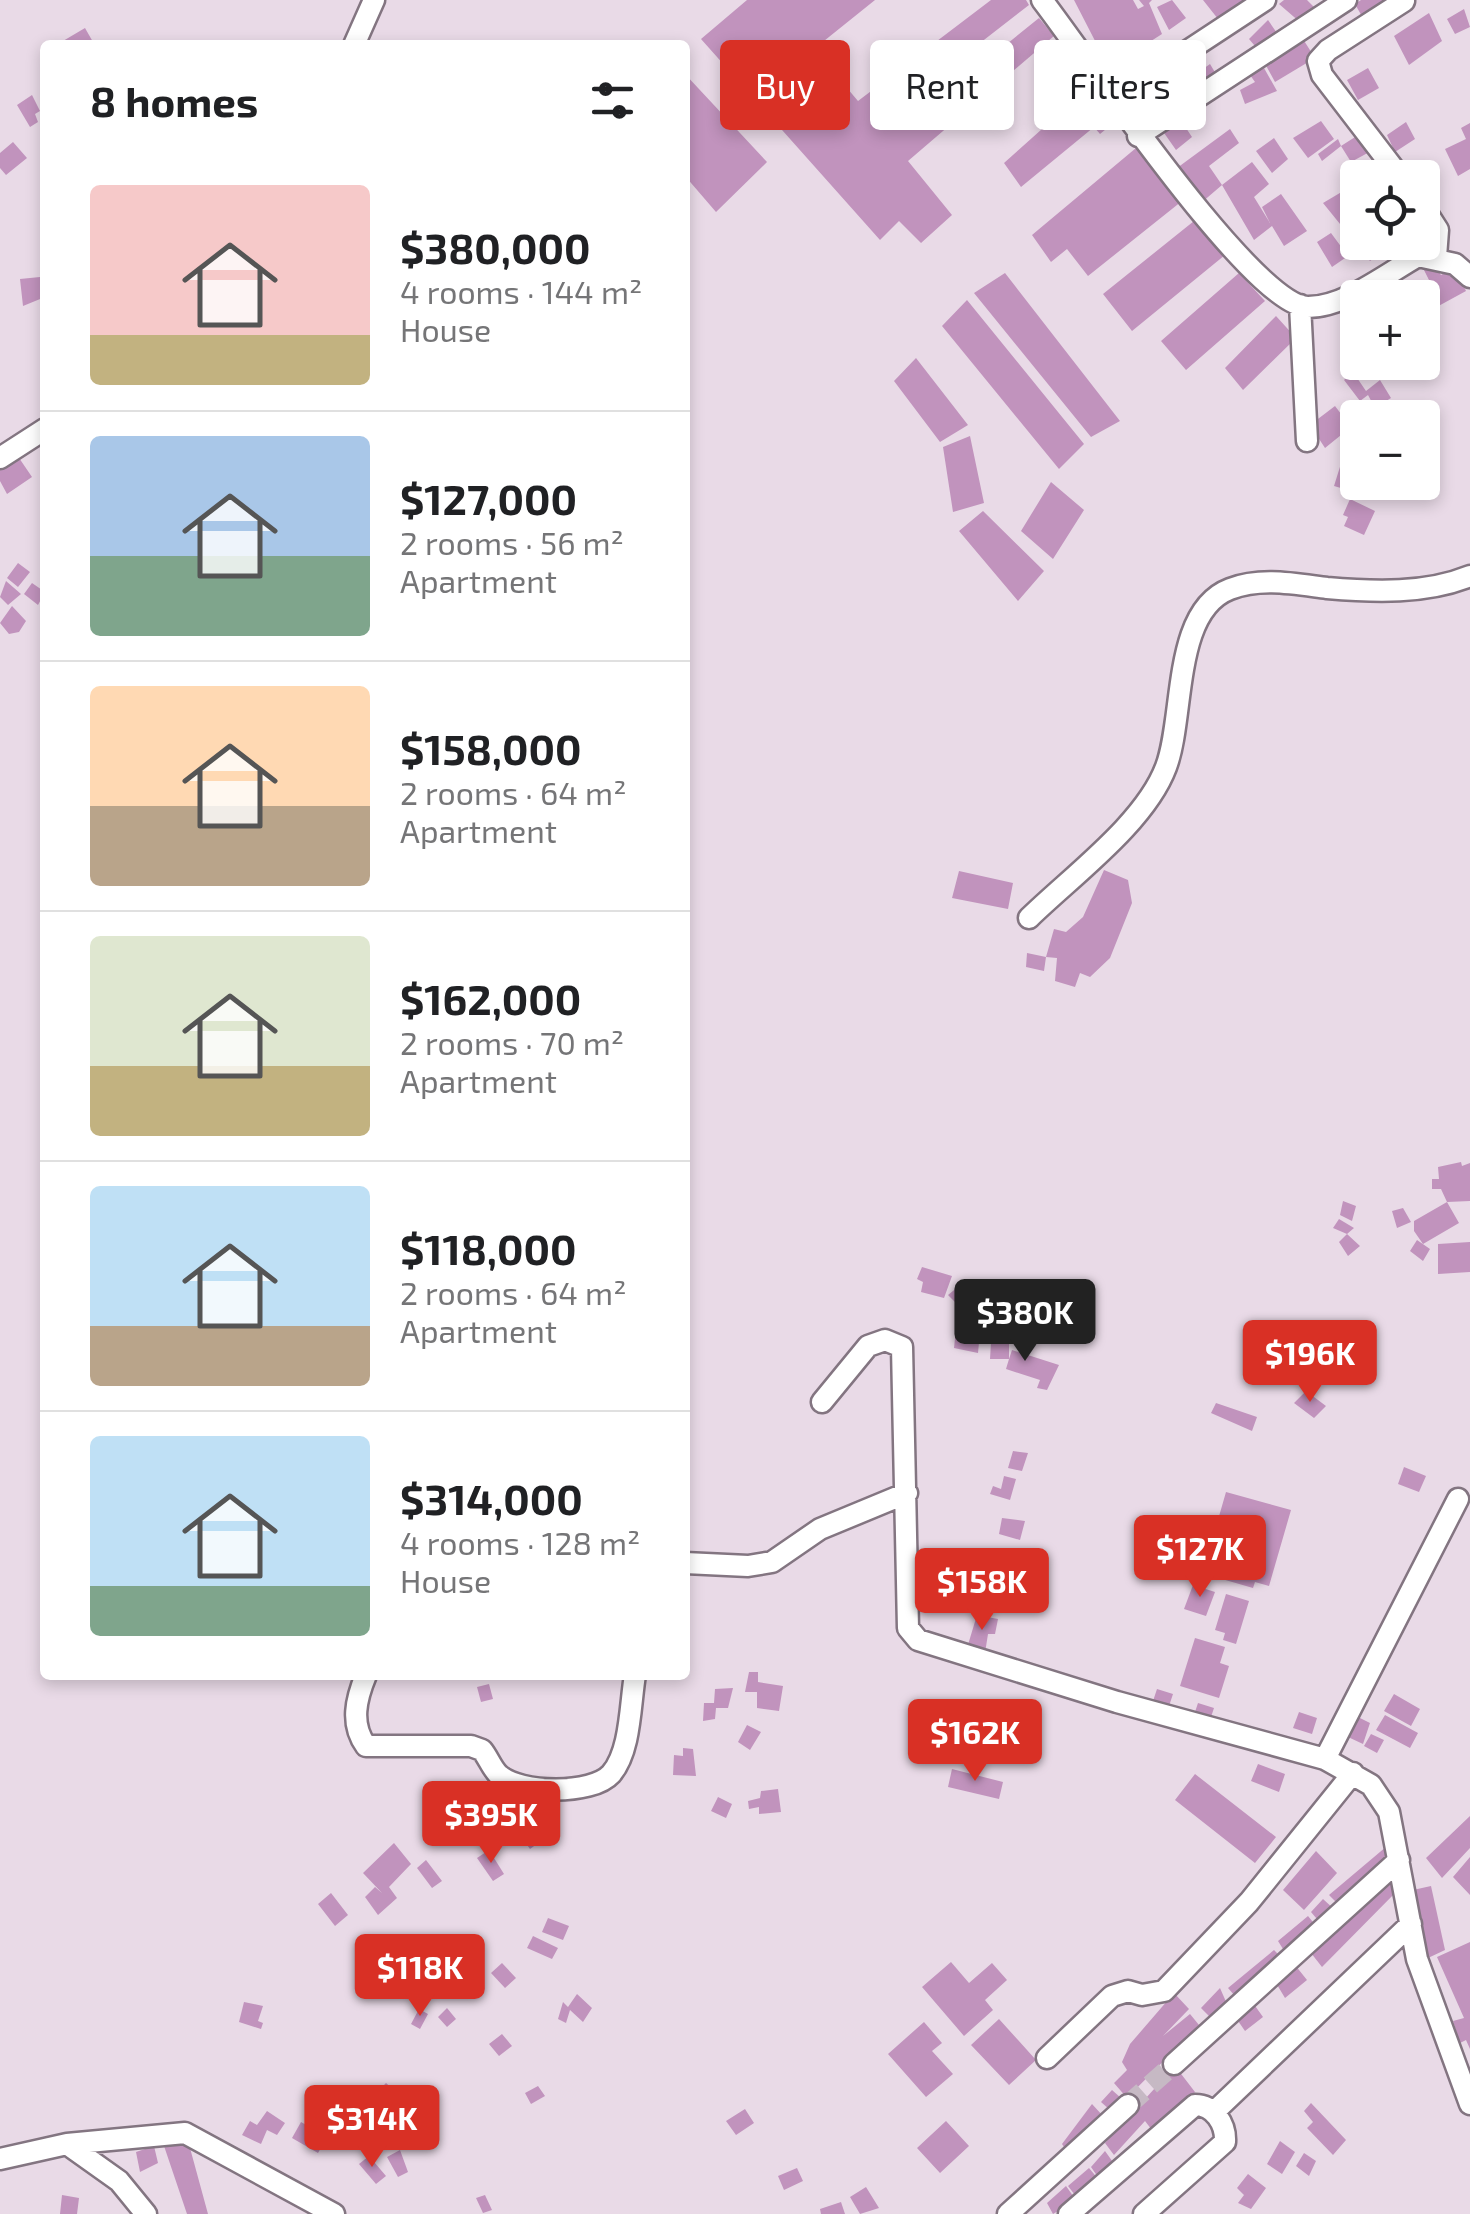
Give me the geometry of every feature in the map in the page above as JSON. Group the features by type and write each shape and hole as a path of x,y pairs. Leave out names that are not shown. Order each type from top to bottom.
{"street":[{"path":"356,40 374,0"},
{"path":"1204,40 1265,0"},
{"path":"1388,160 1322,75 1318,61 1328,50 1404,1"},
{"path":"1050,3 1074,40"},
{"path":"1138,136 1332,4"},
{"path":"1134,130 1260,276 1288,301 1300,305 1332,303 1411,260"},
{"path":"1440,259 1470,276"},
{"path":"1300,305 1308,441"},
{"path":"0,458 40,432"},
{"path":"1029,918 1148,803 1166,768 1178,720 1188,642 1199,614 1226,590 1263,581 1390,592 1470,576"},
{"path":"822,1402 868,1346 885,1340 902,1347 908,1628 918,1640 1117,1702 1325,1760 1372,1785 1389,1812 1417,1958 1470,2104"},
{"path":"690,1563 748,1566 772,1562 820,1529 907,1493"},
{"path":"1325,1760 1458,1499"},
{"path":"365,1680 356,1716 358,1736 366,1746 471,1746 482,1750 496,1774 510,1782 548,1790 580,1789 612,1773 620,1757 634,1680"},
{"path":"1047,2058 1112,1996 1128,1991 1142,1995 1164,1991 1249,1902 1353,1773"},
{"path":"1174,2064 1398,1860"},
{"path":"1214,2112 1411,1924"},
{"path":"1008,2214 1128,2105"},
{"path":"1069,2214 1195,2105 1214,2112 1225,2142 1144,2214"},
{"path":"0,2159 67,2144 196,2136 334,2214"},
{"path":"67,2144 119,2181 146,2214"}],"building":[{"path":"747,0 875,0 825,40 720,40 720,60 701,39"},
{"path":"991,0 1026,0 1029,5 984,40 938,40"},
{"path":"1074,0 1133,0 1138,9 1144,6 1139,0 1152,0 1149,3 1162,34 1153,40 1095,40"},
{"path":"1172,0 1186,18 1169,30 1157,7"},
{"path":"1203,0 1246,0 1238,5 1242,10 1222,24"},
{"path":"1284,0 1307,0 1314,7 1301,23 1279,4"},
{"path":"1361,0 1385,0 1388,6 1364,20 1355,4"},
{"path":"1464,9 1470,27 1455,34 1447,19"},
{"path":"1429,13 1442,41 1409,65 1394,36"},
{"path":"1039,18 1054,36 1049,40 1034,40 1034,53 1014,70 1012,40"},
{"path":"1268,20 1279,36 1260,52 1249,39"},
{"path":"85,28 92,40 65,40"},
{"path":"1301,36 1315,58 1275,82 1263,60"},
{"path":"1210,64 1219,79 1206,88 1206,67"},
{"path":"1264,68 1277,91 1245,104 1240,90 1255,82 1250,75"},
{"path":"1368,68 1379,88 1358,100 1347,80"},
{"path":"690,79 720,112 720,130 737,130 767,162 716,212 690,182"},
{"path":"850,92 858,101 870,92 870,130 944,130 908,161 952,215 921,243 899,221 880,240 782,130 850,130"},
{"path":"32,95 40,111 35,114 38,122 30,127 17,105"},
{"path":"1321,121 1334,139 1308,158 1293,138"},
{"path":"1406,122 1415,139 1395,152 1387,135"},
{"path":"1470,123 1470,169 1458,176 1445,149 1466,139 1461,128"},
{"path":"1230,129 1239,143 1209,166 1222,185 1201,203 1177,168"},
{"path":"1041,130 1090,130 1021,187 1004,163"},
{"path":"1162,130 1187,130 1192,137 1176,150"},
{"path":"1363,132 1375,149 1350,160 1341,146"},
{"path":"1274,138 1288,159 1272,173 1256,151"},
{"path":"1338,139 1341,146 1322,161 1318,154"},
{"path":"13,142 27,158 6,175 0,168 0,153"},
{"path":"1136,148 1182,201 1088,276 1067,249 1051,262 1032,235"},
{"path":"1252,162 1269,184 1254,197 1270,223 1262,207 1281,194 1307,231 1284,246 1272,226 1254,240 1222,185"},
{"path":"1340,193 1340,224 1323,203"},
{"path":"1194,221 1225,255 1132,331 1103,294"},
{"path":"1331,233 1340,245 1342,260 1332,267 1317,242"},
{"path":"1432,261 1441,275 1455,267 1466,291 1440,305 1440,280 1429,280 1422,266"},
{"path":"1005,273 1120,421 1091,437 974,293"},
{"path":"1239,273 1265,301 1186,370 1161,341"},
{"path":"40,277 40,299 23,306 20,279"},
{"path":"967,300 1084,444 1059,469 942,326"},
{"path":"1276,316 1296,338 1243,390 1225,368"},
{"path":"916,358 968,425 940,442 894,381"},
{"path":"1344,380 1358,380 1366,391 1380,380 1391,398 1371,400 1368,395 1359,400"},
{"path":"1335,406 1340,413 1340,436 1325,448 1310,425"},
{"path":"970,436 984,503 953,512 943,447"},
{"path":"15,452 32,477 7,494 0,481 0,462"},
{"path":"1340,467 1340,488 1334,486"},
{"path":"1051,482 1084,510 1053,559 1021,531"},
{"path":"1350,500 1375,511 1364,535 1344,526 1348,517 1343,515"},
{"path":"983,511 1044,571 1018,601 959,531"},
{"path":"18,563 30,572 18,587 7,578"},
{"path":"6,581 21,594 8,605 0,597"},
{"path":"32,583 40,589 38,605 24,594"},
{"path":"12,606 26,621 19,632 9,634 0,623"},
{"path":"1104,870 1128,880 1132,903 1110,958 1090,977 1080,973 1075,987 1055,981 1057,958 1046,957 1054,929 1066,932 1083,917"},
{"path":"959,871 1013,883 1008,909 952,898"},
{"path":"1027,953 1046,957 1044,971 1026,967"},
{"path":"1461,1162 1462,1166 1470,1163 1470,1201 1447,1202 1441,1189 1432,1189 1432,1179 1439,1179 1438,1167"},
{"path":"1343,1201 1356,1206 1352,1221 1340,1215"},
{"path":"1447,1202 1459,1223 1423,1244 1414,1231 1414,1221"},
{"path":"1403,1208 1411,1222 1397,1228 1392,1211"},
{"path":"1339,1219 1354,1228 1347,1234 1333,1228"},
{"path":"1347,1234 1360,1246 1348,1256 1339,1242"},
{"path":"1417,1240 1430,1249 1423,1261 1410,1251"},
{"path":"1470,1242 1470,1272 1438,1274 1438,1244"},
{"path":"922,1267 952,1276 944,1298 921,1292 923,1282 917,1279"},
{"path":"964,1282 980,1300 971,1308 963,1300 958,1305 948,1295"},
{"path":"956,1329 980,1332 978,1353 954,1348"},
{"path":"1019,1329 1034,1334 1030,1345 1015,1340"},
{"path":"991,1343 1009,1343 1009,1359 990,1359"},
{"path":"1012,1350 1059,1365 1047,1390 1037,1388 1040,1380 1006,1369"},
{"path":"1306,1391 1326,1406 1314,1418 1294,1403"},
{"path":"1216,1403 1257,1417 1252,1431 1211,1413"},
{"path":"1013,1451 1028,1453 1022,1471 1008,1468"},
{"path":"1404,1467 1426,1476 1419,1492 1398,1484"},
{"path":"1004,1476 1016,1479 1010,1500 990,1494 993,1486 1001,1489"},
{"path":"1226,1492 1291,1510 1269,1586 1255,1582 1253,1588 1215,1577 1217,1569 1205,1565"},
{"path":"1002,1518 1025,1521 1020,1540 999,1534"},
{"path":"1001,1557 1019,1565 1015,1578 997,1572"},
{"path":"981,1577 999,1581 995,1593 977,1588"},
{"path":"1193,1585 1215,1592 1206,1616 1184,1609"},
{"path":"1226,1594 1249,1601 1236,1644 1223,1640 1225,1633 1215,1630"},
{"path":"977,1615 998,1619 995,1634 988,1634 985,1653 967,1648"},
{"path":"1195,1638 1225,1647 1220,1663 1229,1666 1219,1698 1180,1686"},
{"path":"749,1672 758,1672 758,1682 783,1686 779,1711 757,1708 757,1692 745,1692"},
{"path":"489,1684 493,1699 481,1702 477,1687"},
{"path":"733,1688 728,1708 716,1708 715,1719 703,1721 704,1703 714,1703 715,1689"},
{"path":"1157,1689 1173,1694 1169,1706 1153,1701"},
{"path":"1394,1694 1420,1709 1411,1726 1384,1711"},
{"path":"1198,1703 1214,1708 1208,1726 1192,1721"},
{"path":"1299,1712 1317,1718 1312,1734 1293,1728"},
{"path":"1385,1715 1418,1733 1410,1748 1376,1730"},
{"path":"1358,1717 1370,1723 1363,1744 1348,1737"},
{"path":"747,1725 761,1732 750,1750 738,1742"},
{"path":"1371,1734 1384,1740 1377,1753 1364,1746"},
{"path":"683,1748 693,1749 696,1776 673,1775 674,1755 683,1756"},
{"path":"1258,1764 1285,1774 1279,1792 1251,1781"},
{"path":"952,1769 1003,1782 999,1799 948,1787"},
{"path":"1195,1774 1276,1837 1255,1863 1175,1800"},
{"path":"778,1789 781,1812 759,1814 759,1807 749,1809 748,1801 760,1798 761,1791"},
{"path":"718,1797 732,1804 726,1818 711,1811"},
{"path":"1470,1816 1470,1848 1442,1878 1426,1858"},
{"path":"526,1820 541,1841 530,1849 515,1828"},
{"path":"1393,1841 1397,1858 1341,1907 1329,1895"},
{"path":"394,1843 411,1864 389,1887 397,1898 378,1915 365,1897 375,1887 382,1893 363,1873"},
{"path":"489,1850 504,1874 493,1881 477,1858"},
{"path":"1316,1851 1337,1873 1304,1910 1283,1890"},
{"path":"1470,1857 1470,1895 1453,1877"},
{"path":"426,1860 442,1881 432,1888 417,1868"},
{"path":"1391,1873 1399,1889 1322,1967 1311,1953"},
{"path":"1431,1886 1445,1950 1428,1958 1413,1890"},
{"path":"331,1893 348,1915 335,1926 318,1904"},
{"path":"1323,1899 1335,1910 1322,1925 1311,1912"},
{"path":"1308,1916 1317,1927 1288,1957 1278,1941"},
{"path":"548,1918 569,1926 563,1940 542,1932"},
{"path":"533,1936 558,1948 552,1959 527,1948"},
{"path":"1470,1942 1470,2049 1466,2040 1460,2043 1453,2021 1464,2018 1437,1957"},
{"path":"370,1947 381,1958 371,1969 361,1956"},
{"path":"1274,1950 1280,1956 1235,1996 1228,1988"},
{"path":"951,1962 969,1983 992,1963 1007,1980 985,2000 993,2010 964,2036 922,1987"},
{"path":"502,1963 516,1978 505,1988 491,1973"},
{"path":"1295,1965 1307,1980 1285,1998 1276,1983"},
{"path":"1220,1988 1227,2004 1212,2019 1201,2008"},
{"path":"1174,1993 1189,2009 1163,2036 1190,2014 1199,2025 1127,2098 1114,2083 1127,2070 1122,2062 1130,2044"},
{"path":"577,1994 592,2008 583,2022 570,2010 566,2023 558,2019 563,2002 568,2007"},
{"path":"244,2002 263,2006 258,2021 263,2023 261,2029 239,2022"},
{"path":"1253,2003 1263,2017 1245,2031 1236,2018"},
{"path":"447,2008 456,2019 447,2027 438,2017"},
{"path":"419,2009 428,2014 420,2029 411,2024"},
{"path":"999,2019 1036,2060 1009,2085 971,2045"},
{"path":"924,2022 942,2043 932,2051 953,2074 926,2097 888,2054"},
{"path":"502,2034 512,2046 499,2056 489,2044"},
{"path":"1175,2066 1195,2092 1155,2134 1145,2121 1114,2155 1105,2143"},
{"path":"386,2083 395,2091 384,2104 374,2095"},
{"path":"538,2086 545,2096 531,2104 525,2093"},
{"path":"356,2089 379,2109 366,2125 343,2105"},
{"path":"1112,2090 1121,2098 1110,2110 1101,2102"},
{"path":"1311,2103 1346,2140 1333,2155 1307,2128 1313,2122 1304,2111"},
{"path":"1092,2104 1103,2116 1068,2153 1062,2144"},
{"path":"745,2109 754,2123 736,2135 726,2121"},
{"path":"267,2111 285,2123 277,2135 267,2130 261,2144 242,2135 250,2121 257,2125"},
{"path":"379,2120 392,2134 378,2149 364,2134"},
{"path":"946,2121 969,2146 940,2173 917,2148"},
{"path":"301,2122 327,2137 318,2153 292,2138"},
{"path":"351,2129 353,2146 336,2149 333,2132"},
{"path":"188,2135 208,2214 187,2214 163,2143"},
{"path":"1280,2141 1295,2152 1282,2174 1267,2164"},
{"path":"154,2146 158,2163 140,2172 136,2152"},
{"path":"400,2150 408,2172 398,2177 387,2157"},
{"path":"1105,2151 1115,2165 1100,2180 1091,2167"},
{"path":"1304,2153 1316,2161 1309,2176 1296,2166"},
{"path":"369,2156 386,2176 376,2184 359,2164"},
{"path":"797,2168 803,2181 784,2190 778,2176"},
{"path":"1089,2168 1099,2180 1078,2199 1068,2186"},
{"path":"1248,2174 1266,2188 1251,2209 1238,2203 1244,2195 1237,2188"},
{"path":"1066,2186 1076,2200 1053,2214 1047,2203"},
{"path":"866,2187 879,2208 860,2214 850,2197"},
{"path":"62,2195 79,2198 77,2214 60,2214"},
{"path":"485,2195 492,2210 483,2213 476,2198"},
{"path":"841,2202 845,2214 821,2214 820,2209"}],"tunnel":[{"path":"1128,2105 1174,2064"}]}
